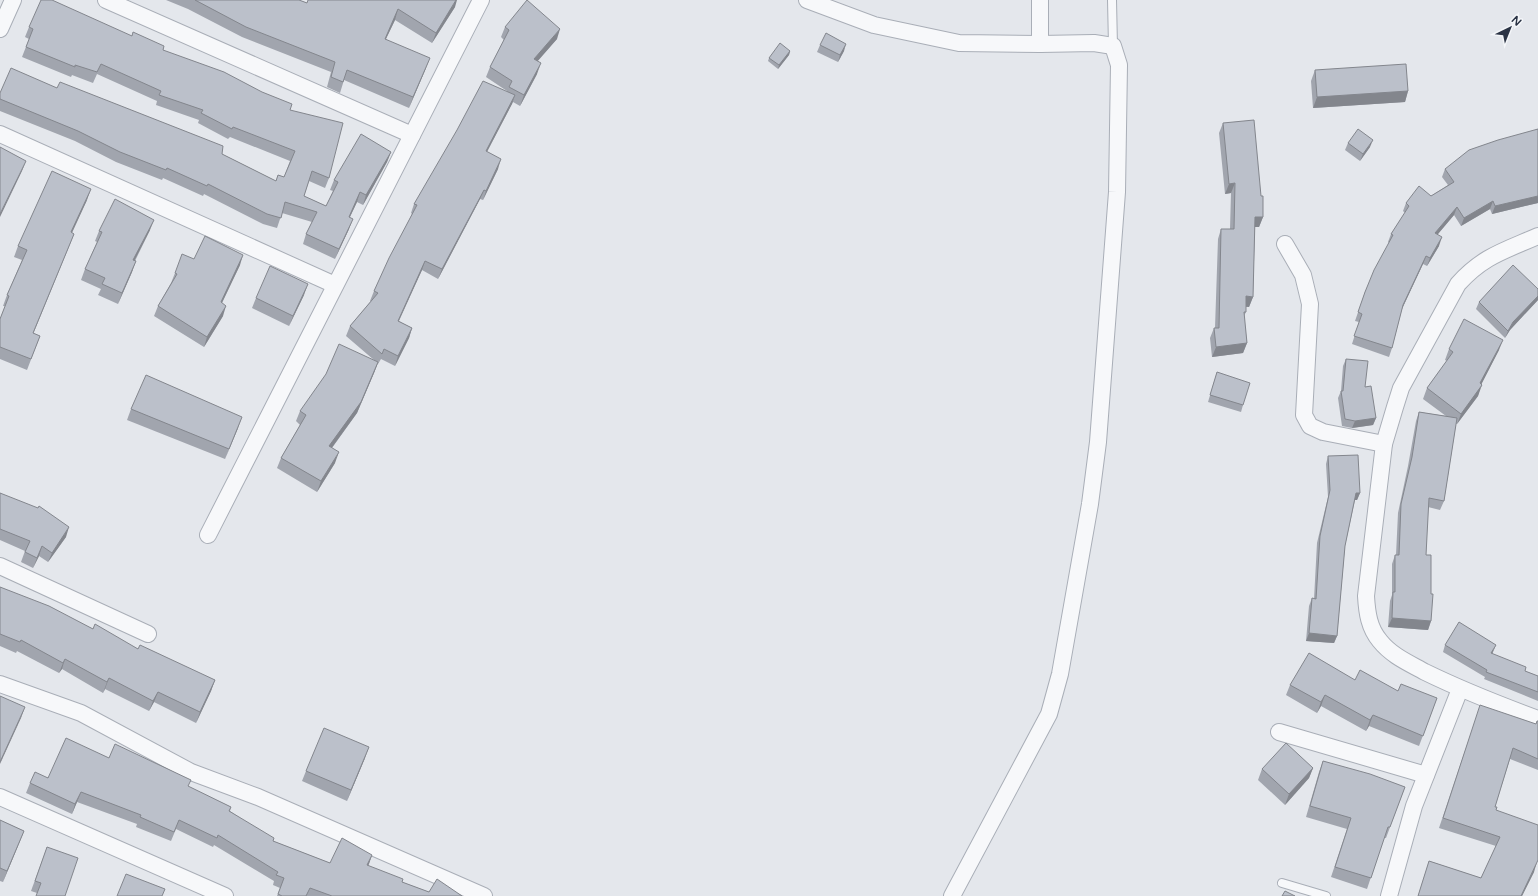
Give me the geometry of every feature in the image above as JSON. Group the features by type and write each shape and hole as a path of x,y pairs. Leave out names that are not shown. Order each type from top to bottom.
{"street":[{"path":"0,29 12,0"},
{"path":"106,0 412,135"},
{"path":"208,535 481,0"},
{"path":"807,0 874,25 959,43 1094,43 1113,46 1119,65 1117,192 1098,442 1090,504 1060,674 1049,714 952,896"},
{"path":"1040,0 1040,44"},
{"path":"0,134 335,285"},
{"path":"1538,236 1486,258 1471,270 1458,284 1400,388 1384,444 1366,596 1366,611 1371,626 1380,641 1398,657 1460,689 1538,719"},
{"path":"1285,244 1303,275 1310,304 1304,415 1310,426 1323,432 1384,444"},
{"path":"0,566 148,634"},
{"path":"0,684 81,713 191,772 258,798 484,896"},
{"path":"1389,896 1414,806 1460,689"},
{"path":"1279,732 1426,775"},
{"path":"0,797 225,896"}],"lane":[{"path":"1112,0 1113,46"},
{"path":"1282,883 1326,896"}],"building":[{"path":"41,0 52,0 132,36 133,32 164,46 163,50 224,72 262,92 292,104 290,110 343,123 329,178 312,171 304,196 326,206 338,182 334,180 361,134 391,152 366,195 360,192 349,217 353,219 339,249 306,234 317,212 285,202 281,218 267,214 208,184 207,186 167,168 166,170 120,152 78,131 0,99 0,93 11,68 57,88 60,82 223,146 222,154 276,181 278,175 284,177 295,151 233,127 232,129 201,113 203,110 159,95 161,91 101,64 97,72 75,65 75,67 26,47 33,29 29,27"},
{"path":"195,0 299,0 307,3 308,0 456,0 436,33 398,9 385,39 430,58 413,97 347,70 343,82 331,77 335,62 246,27"},
{"path":"527,0 560,29 534,59 541,63 524,95 509,87 512,81 490,67 509,30 505,27"},
{"path":"826,33 846,44 840,55 820,45"},
{"path":"780,43 790,51 779,65 769,58"},
{"path":"1406,64 1408,91 1317,97 1315,70"},
{"path":"483,81 515,95 486,151 501,159 486,191 484,190 442,269 425,261 398,321 412,328 398,356 384,349 382,354 350,326 378,293 374,291 389,258 417,205 414,204 457,130"},
{"path":"1254,120 1261,196 1263,196 1263,217 1255,217 1253,297 1246,296 1246,312 1244,312 1247,343 1216,347 1214,328 1219,328 1221,229 1234,229 1235,183 1229,184 1223,123"},
{"path":"1358,129 1373,140 1363,154 1348,143"},
{"path":"1538,129 1538,196 1495,206 1493,201 1464,218 1457,207 1435,233 1442,237 1430,258 1426,256 1403,305 1392,348 1354,336 1362,314 1358,312 1374,270 1393,235 1391,234 1409,206 1406,203 1419,186 1431,196 1454,182 1445,169 1469,150"},
{"path":"0,147 26,161 0,214"},
{"path":"52,171 91,189 71,232 74,234 33,333 40,336 31,359 0,347 0,319 9,296 7,295 27,250 18,246"},
{"path":"115,199 154,220 133,260 136,261 122,293 102,284 105,278 85,269 102,232 99,231"},
{"path":"205,236 243,255 221,302 226,306 207,337 158,306 177,274 175,273 182,254 194,259"},
{"path":"1513,265 1538,289 1538,296 1513,322 1508,331 1479,302"},
{"path":"270,266 308,284 293,316 256,298"},
{"path":"1464,319 1503,340 1480,383 1482,385 1461,414 1427,388 1453,352 1449,349"},
{"path":"339,344 378,362 361,402 329,446 339,452 321,481 281,458 306,415 300,411 326,374"},
{"path":"1346,359 1368,361 1365,387 1371,386 1376,418 1355,421 1345,419 1341,391 1343,391"},
{"path":"1217,372 1250,383 1243,405 1210,395"},
{"path":"146,375 242,417 229,449 131,409"},
{"path":"1419,412 1457,418 1444,501 1429,498 1426,555 1431,555 1431,594 1433,594 1431,621 1392,618 1393,592 1395,592 1395,555 1399,555 1401,504 1412,457"},
{"path":"1358,455 1360,493 1356,493 1345,546 1337,636 1309,633 1312,598 1316,599 1320,536 1330,490 1328,456"},
{"path":"0,493 38,508 39,506 69,527 52,553 42,546 37,558 25,552 30,541 0,529"},
{"path":"0,587 49,606 93,629 95,624 138,649 140,645 215,680 200,712 158,692 153,701 109,678 107,682 65,659 63,663 21,640 20,642 0,634"},
{"path":"1459,622 1496,645 1491,653 1526,667 1525,671 1538,676 1538,692 1486,672 1487,670 1445,645"},
{"path":"1309,653 1355,680 1360,670 1398,691 1401,684 1437,698 1423,736 1373,715 1370,720 1325,695 1321,702 1290,685"},
{"path":"0,696 25,707 0,762"},
{"path":"1480,705 1536,724 1538,721 1538,759 1513,748 1495,807 1497,807 1496,810 1538,825 1538,860 1521,896 1418,896 1429,861 1481,878 1500,837 1443,818"},
{"path":"324,728 369,747 351,790 306,771"},
{"path":"66,738 109,758 115,744 191,780 188,786 231,807 229,811 274,838 273,841 330,863 342,838 372,855 367,865 403,879 402,882 429,892 437,879 462,896 332,896 310,888 306,896 282,896 278,894 284,878 276,875 278,872 218,835 217,838 179,820 174,832 140,817 141,815 81,792 75,804 30,783 35,772 48,778"},
{"path":"1286,743 1313,768 1289,794 1262,769"},
{"path":"1323,761 1370,774 1405,787 1390,827 1388,827 1371,878 1335,867 1351,818 1310,806"},
{"path":"0,820 24,831 7,871 0,868"},
{"path":"47,847 78,858 65,896 36,896 41,883 35,881"},
{"path":"126,874 165,889 162,896 117,896"},
{"path":"1285,891 1295,896 1282,896"}]}
